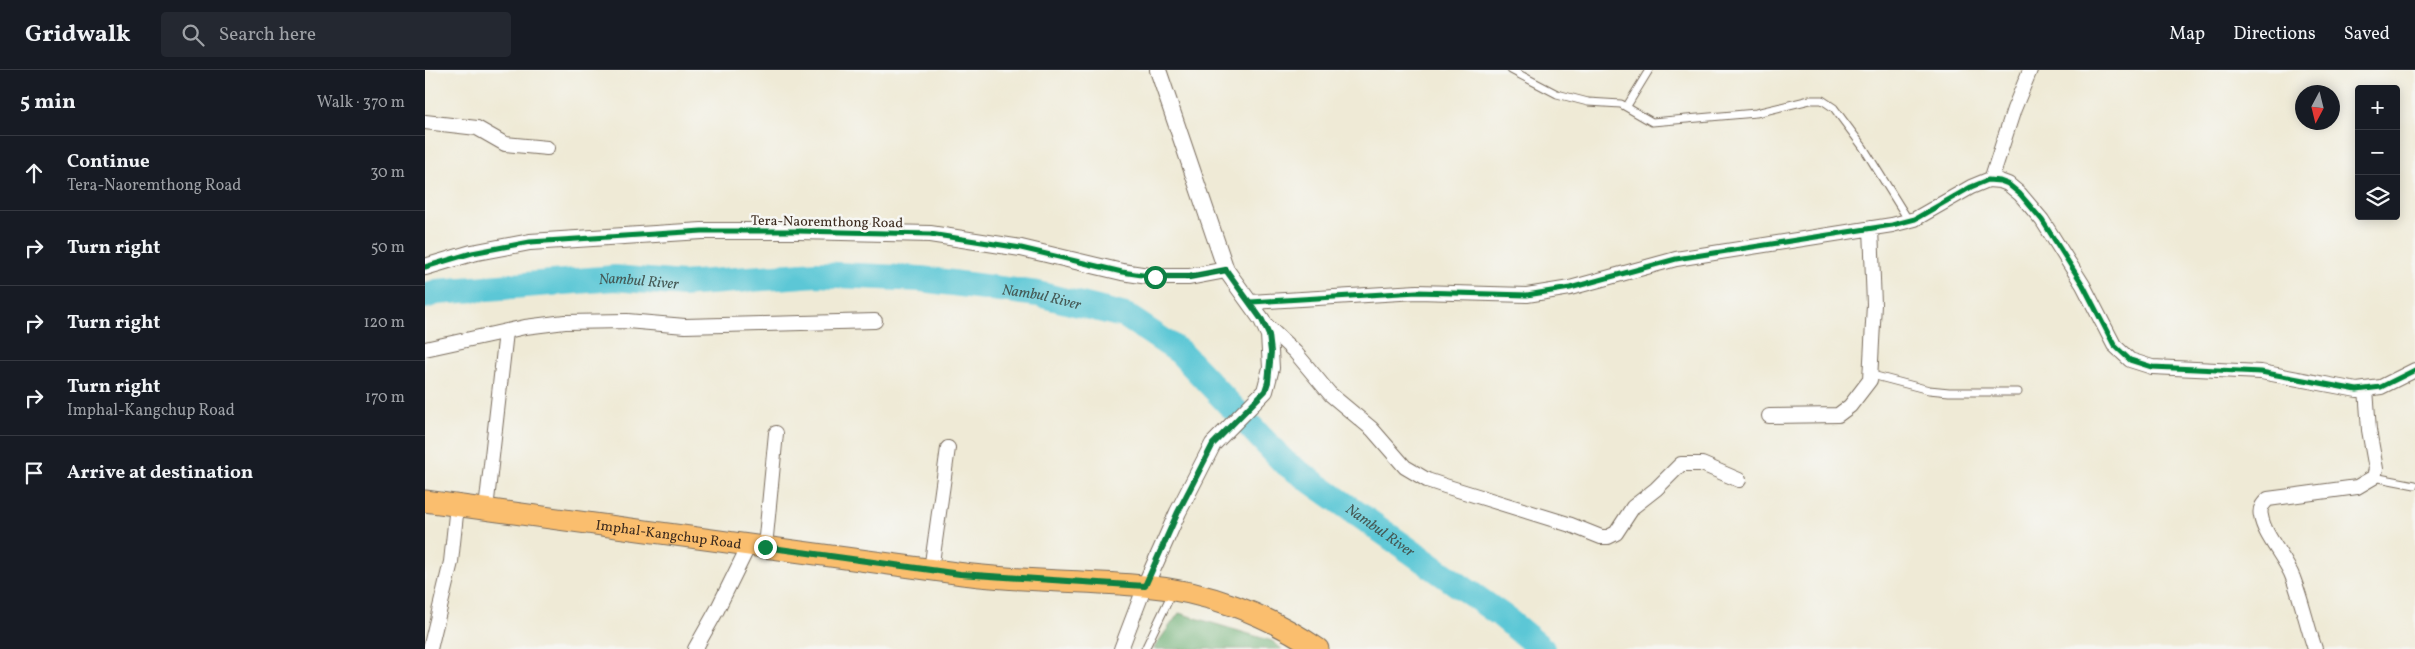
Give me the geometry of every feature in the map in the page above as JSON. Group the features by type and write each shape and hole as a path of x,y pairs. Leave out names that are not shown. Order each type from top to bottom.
{"main road":[{"name":"Imphal-Kangchup Road","path":"425,501 931,570 1145,586 1218,601 1256,614 1295,633 1318,649"}],"street":[{"path":"1121,649 1145,586 1178,512 1213,444 1265,391 1271,368 1269,335 1251,302 1226,270 1158,70"},
{"path":"1991,180 2014,109 2030,70"},
{"path":"425,122 477,128 505,144 547,148"},
{"path":"1251,302 1417,292 1527,295 1570,288 1676,259 1909,221 1932,211 1971,188 1991,180 2008,184 2033,208 2083,285 2114,345 2130,360 2152,367 2261,372 2339,387 2366,389 2388,385 2415,370"},
{"path":"1769,416 1838,415 1851,406 1872,375 1874,304 1871,228"},
{"name":"Tera-Naoremthong Road","path":"425,267 472,253 530,242 702,231 798,231 930,234 1021,248 1122,272 1155,277 1189,277 1226,270"},
{"path":"425,349 541,325 590,321 685,326 875,321"},
{"path":"1263,322 1295,352 1330,394 1372,429 1405,467 1427,480 1445,486 1571,525 1593,535 1608,538 1616,533 1633,507 1656,489 1681,464 1702,464 1739,480"},
{"path":"486,509 506,332"},
{"path":"2315,649 2293,578 2261,517 2262,504 2268,499 2278,496 2357,487 2374,476 2377,469 2369,430 2366,389"},
{"path":"695,649 757,546 776,433"},
{"path":"931,570 948,448"},
{"path":"430,649 451,562 457,505"}],"lane":[{"path":"1511,70 1543,88 1573,99 1613,102 1627,106 1646,120 1658,122 1756,113 1810,100 1822,100 1834,108 1863,147 1909,221"},
{"path":"1627,106 1649,70"},
{"path":"1872,375 1929,390 1949,392 2018,392"},
{"path":"2374,476 2415,485"},
{"path":"1145,649 1174,591"}],"green space":[{"path":"1179,613 1272,641 1282,649 1153,649"}],"waterway":[{"name":"Nambul River","path":"425,296 437,292 615,278 682,284 817,274 921,279 1038,294 1126,316 1180,352 1284,462 1501,615 1542,649"}],"cycle path":[{"path":"1251,302 1417,292 1527,295 1570,288 1676,259 1892,225 1915,219 1971,187 1988,180 2008,184 2020,194 2042,220 2083,285 2114,345 2130,360 2152,367 2261,372 2357,390 2381,387 2415,370"},
{"path":"425,267 472,253 530,242 702,231 798,231 930,234 1021,248 1122,272 1155,277 1189,277 1226,270"}],"route":[{"path":"765,547 960,574 1145,586 1178,512 1213,444 1265,391 1271,368 1269,335 1251,302 1226,270 1189,277 1155,277"}]}
